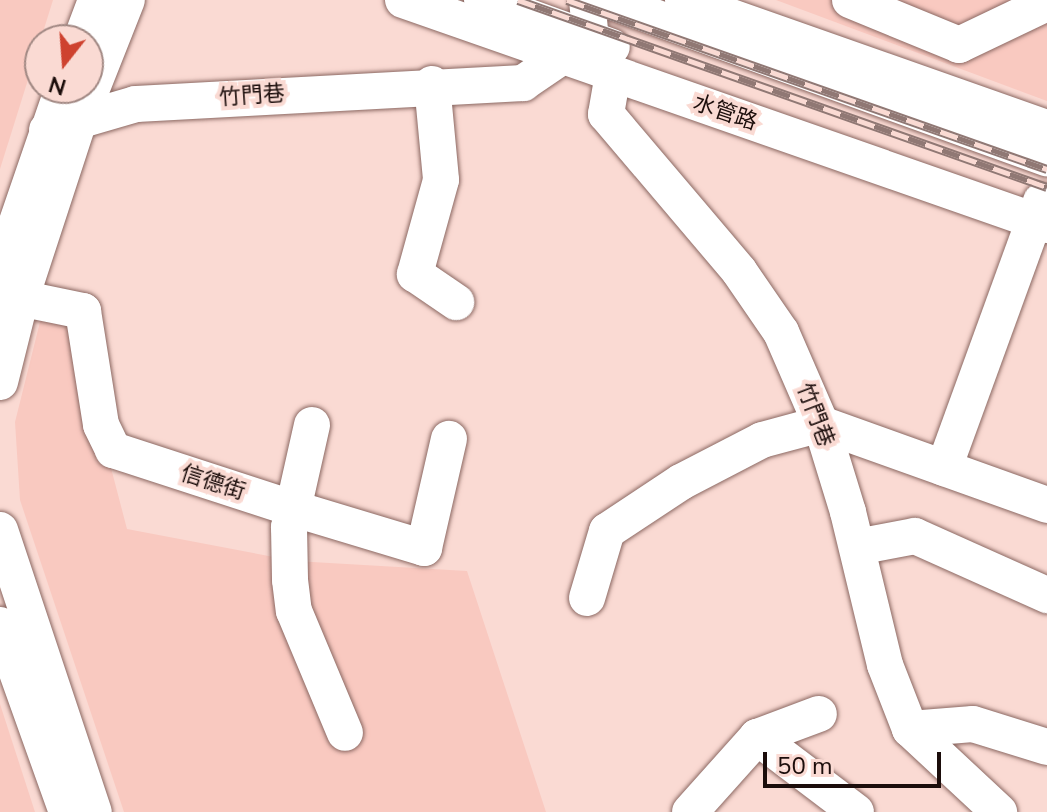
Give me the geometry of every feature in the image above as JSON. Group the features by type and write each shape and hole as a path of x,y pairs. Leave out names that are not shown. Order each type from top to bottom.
{"street":[{"path":"87,24 96,0"},
{"path":"0,382 7,288 7,228 127,0"},
{"name":"水管路","path":"403,0 613,74 1042,212"},
{"name":"水管路","path":"482,0 1042,212"},
{"path":"587,0 591,40 613,74"},
{"path":"607,0 1047,158"},
{"path":"683,0 1047,128"},
{"path":"850,0 959,45 1047,3"},
{"name":"竹門巷","path":"63,126 136,104 432,84 523,83 558,55 591,40"},
{"name":"竹門巷","path":"613,74 606,114 739,271 781,332 821,424 857,547 885,665 910,729 976,804"},
{"path":"432,84 441,180 415,274 456,302"},
{"path":"7,288 63,126 63,104"},
{"path":"944,468 1042,212"},
{"name":"信德街","path":"7,288 83,311 101,425 113,450 424,548 449,439"},
{"path":"587,598 607,531 681,482 762,440 821,424 1047,505"},
{"path":"312,425 289,527 294,611 345,733"},
{"path":"0,530 94,812"},
{"path":"857,547 915,536 1047,595"},
{"path":"0,625 67,812"},
{"path":"690,812 757,737 819,714"},
{"path":"910,729 973,724 1047,747"},
{"path":"757,737 856,812"}],"shaded area":[{"path":"0,0 53,0 45,24 24,24 24,92 0,169"},
{"path":"776,0 1047,0 1047,101"},
{"path":"46,298 72,319 127,529 295,561 467,571 546,812 124,812 20,500 15,422"},
{"path":"0,704 35,812 0,812"}],"railway":[{"path":"518,0 1047,187"},
{"path":"567,0 1047,169"}]}
